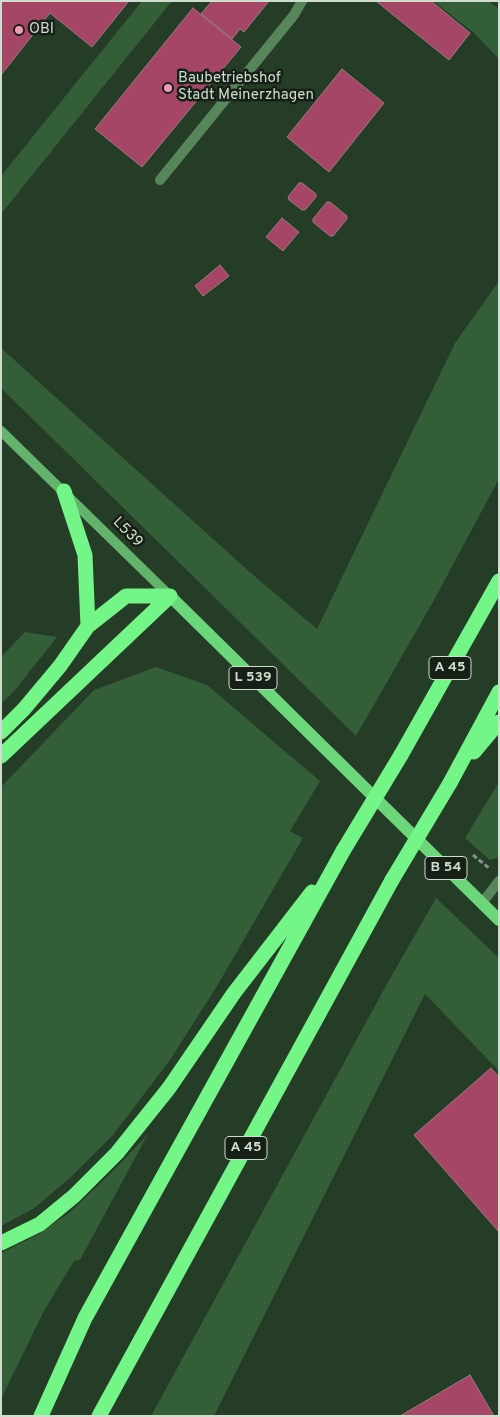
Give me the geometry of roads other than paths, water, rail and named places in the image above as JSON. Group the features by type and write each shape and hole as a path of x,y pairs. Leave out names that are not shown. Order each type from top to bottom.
{"highway":[{"path":"64,491 85,555 88,626"},
{"name":"A 45","path":"42,1416 85,1318 343,851 401,754 499,581"},
{"path":"1,732 24,709 60,666 88,626 126,596 170,596"},
{"path":"1,756 170,596"},
{"name":"A 45","path":"100,1416 392,880 450,783 499,692"},
{"path":"450,783 499,722"},
{"path":"1,1243 40,1224 74,1196 117,1153 168,1088 234,993 343,851"}],"main road":[{"name":"L 539","path":"1,431 64,491"},
{"name":"L539","path":"64,491 170,596"},
{"name":"L 539","path":"170,596 394,816"},
{"name":"B 54","path":"394,816 499,920"}],"lane":[{"path":"160,180 294,15 302,1"},
{"path":"482,903 499,882"}],"place":[{"name":"OBI","path":"19,30"},
{"name":"Baubetriebshof Stadt Meinerzhagen","path":"168,88"}]}
